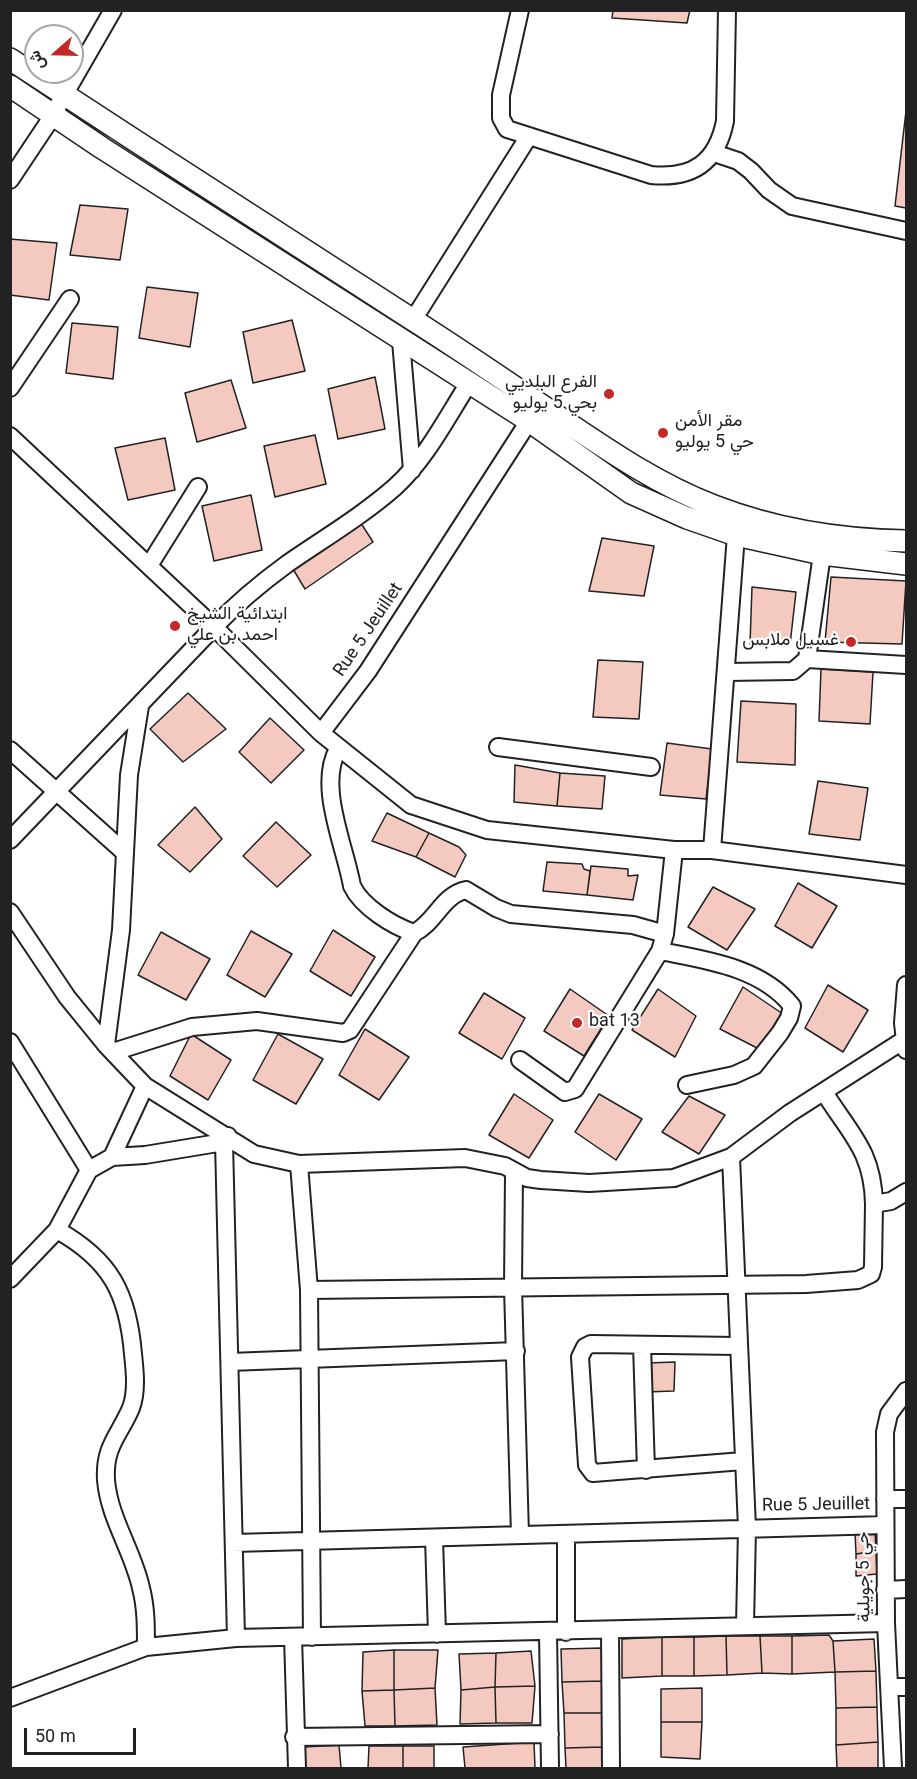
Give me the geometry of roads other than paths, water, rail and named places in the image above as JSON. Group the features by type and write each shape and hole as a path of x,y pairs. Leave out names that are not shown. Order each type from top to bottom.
{"main road":[{"path":"10,59 413,320 628,465 714,506 816,535 858,540 906,541"},
{"path":"10,86 528,421 630,493 687,518 736,535 822,554 906,564"}],"street":[{"path":"10,180 113,10"},
{"path":"520,10 501,95 501,118 507,129 659,176 686,174 714,153 722,138 725,121 727,10"},
{"path":"413,320 529,136"},
{"path":"714,153 738,161 752,171 769,190 792,206 906,231"},
{"path":"10,388 70,299"},
{"path":"401,341 412,470"},
{"path":"10,840 237,604 285,566 371,507 412,470 469,383"},
{"name":"Rue 5 Jeuillet","path":"321,733 388,641 528,421"},
{"path":"10,436 150,564 321,733 411,805 487,830 674,850 711,850 906,875"},
{"path":"150,564 198,487"},
{"path":"711,850 728,672 736,535"},
{"path":"728,672 793,671 807,659 822,554"},
{"path":"807,659 906,665"},
{"path":"109,1048 121,930 123,850 129,775 140,706"},
{"path":"498,747 651,767"},
{"path":"338,748 333,758 330,792 352,886 356,895 399,928 414,933"},
{"path":"10,750 123,850"},
{"path":"520,1060 566,1092 575,1089 660,951 665,934 674,850"},
{"path":"109,1048 192,1027 246,1022 342,1033 350,1030 414,933 426,927 444,902 458,891 466,890 511,914 633,925 665,934"},
{"path":"10,912 41,962 109,1048 145,1086 226,1139 254,1154 299,1164 465,1158 505,1166 514,1173 541,1180 634,1183 674,1178 731,1156 790,1113 905,1045 906,985"},
{"path":"660,951 732,966 779,992 792,1006 789,1018 780,1033 754,1066 734,1075 687,1085"},
{"path":"10,1042 89,1170"},
{"path":"112,1157 145,1086"},
{"path":"309,1290 806,1284 866,1279 873,1267 874,1204 868,1161 824,1092"},
{"path":"10,1279 57,1230 89,1170 112,1157 145,1155 226,1139"},
{"path":"226,1139 236,1638"},
{"path":"731,1156 747,1528 745,1626"},
{"path":"299,1164 309,1290 312,1637"},
{"path":"514,1173 513,1287 520,1535"},
{"path":"874,1204 891,1201 906,1192"},
{"path":"57,1230 95,1256 112,1279 126,1304 135,1385 131,1408 114,1437 106,1463 106,1481 113,1511 141,1587 146,1647"},
{"path":"738,1346 591,1344 585,1347 580,1357 590,1470 597,1474 743,1461"},
{"path":"642,1345 646,1470"},
{"path":"230,1362 516,1351"},
{"name":"حي 5 جويلية","path":"893,1768 885,1590 885,1432 889,1414 906,1390"},
{"name":"Rue 5 Jeuillet","path":"885,1499 906,1499"},
{"name":"Rue 5 Jeuillet","path":"234,1542 311,1542 885,1525"},
{"path":"566,1534 566,1632"},
{"path":"434,1538 437,1634"},
{"path":"885,1590 906,1589"},
{"path":"10,1698 146,1647 236,1638 886,1623"},
{"path":"610,1631 611,1768"},
{"path":"548,1632 550,1768"},
{"path":"293,1637 294,1737 297,1768"},
{"path":"889,1687 906,1687"},
{"path":"294,1737 550,1734"}],"place":[{"name":"الفرع البلديي بحي 5 يوليو","path":"609,394"},
{"name":"مقر الأمن حي 5 يوليو","path":"663,433"},
{"name":"ابتدائية الشيخ احمد بن علي","path":"175,626"},
{"name":"غسيل ملابس","path":"851,642"},
{"name":"bat 13","path":"577,1023"}]}
